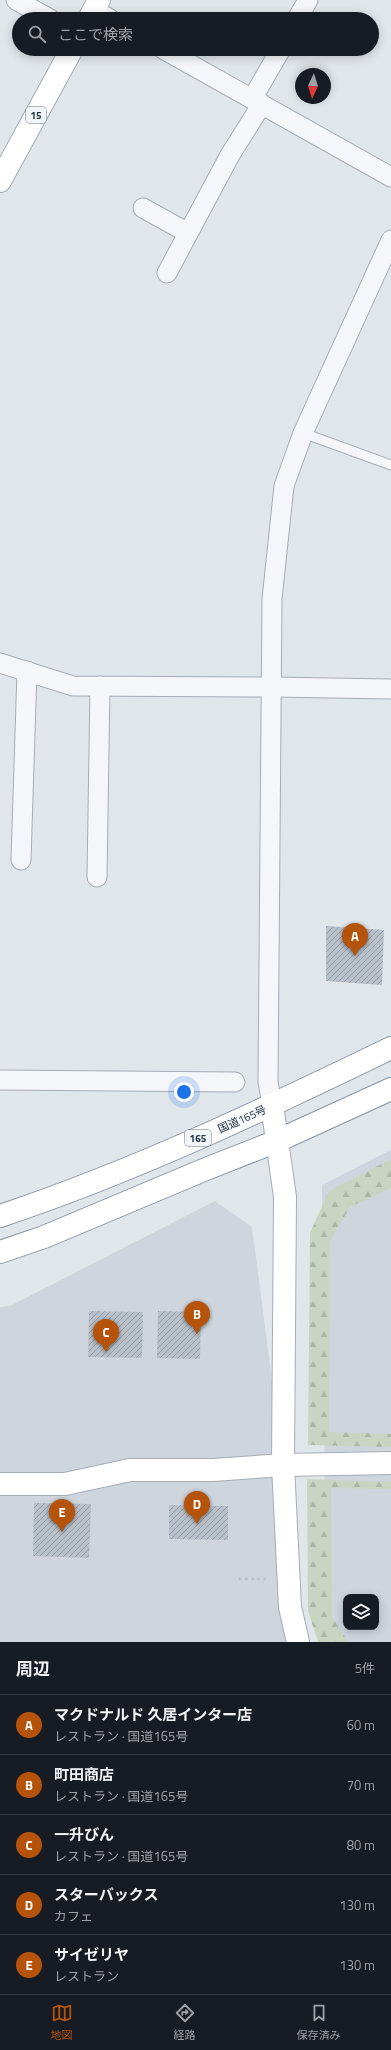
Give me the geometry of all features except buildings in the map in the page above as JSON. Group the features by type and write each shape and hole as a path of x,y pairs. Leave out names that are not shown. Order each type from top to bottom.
{"main road":[{"name":"15","path":"0,181 68,56"},
{"name":"国道165号","path":"0,1216 152,1159 272,1105 391,1048"},
{"path":"0,1252 44,1237 277,1141 391,1089"},
{"path":"272,1105 285,1197 283,1465 290,1607 298,1642"},
{"path":"0,1484 65,1484 130,1470 213,1470 283,1465 391,1463"}],"street":[{"path":"16,0 37,12"},
{"path":"301,12 308,0"},
{"path":"175,56 391,177"},
{"path":"167,273 230,156 278,56"},
{"path":"143,208 188,233"},
{"path":"272,1105 268,1082 272,599 284,486 303,433 391,240"},
{"path":"0,663 73,686 271,687 391,690"},
{"path":"21,860 27,671"},
{"path":"97,878 100,686"},
{"path":"0,1080 235,1082"}],"lane":[{"path":"303,433 391,465"}],"path":[{"path":"239,1579 288,1580"}],"shaded area":[{"path":"391,1150 391,1642 326,1642 322,1185"},
{"path":"215,1201 252,1227 283,1465 298,1642 0,1642 0,1307 10,1306"}],"green space":[{"path":"391,1159 391,1188 350,1207 330,1241 329,1432 391,1434 391,1447 308,1445 310,1233 329,1191"},
{"path":"307,1479 391,1482 391,1489 331,1488 332,1616 348,1642 318,1642 308,1611"}],"place":[{"name":"マクドナルド 久居インター店","path":"355,956"},
{"name":"町田商店","path":"197,1334"},
{"name":"一升びん","path":"106,1352"},
{"name":"スターバックス","path":"197,1524"},
{"name":"サイゼリヤ","path":"62,1532"}]}
